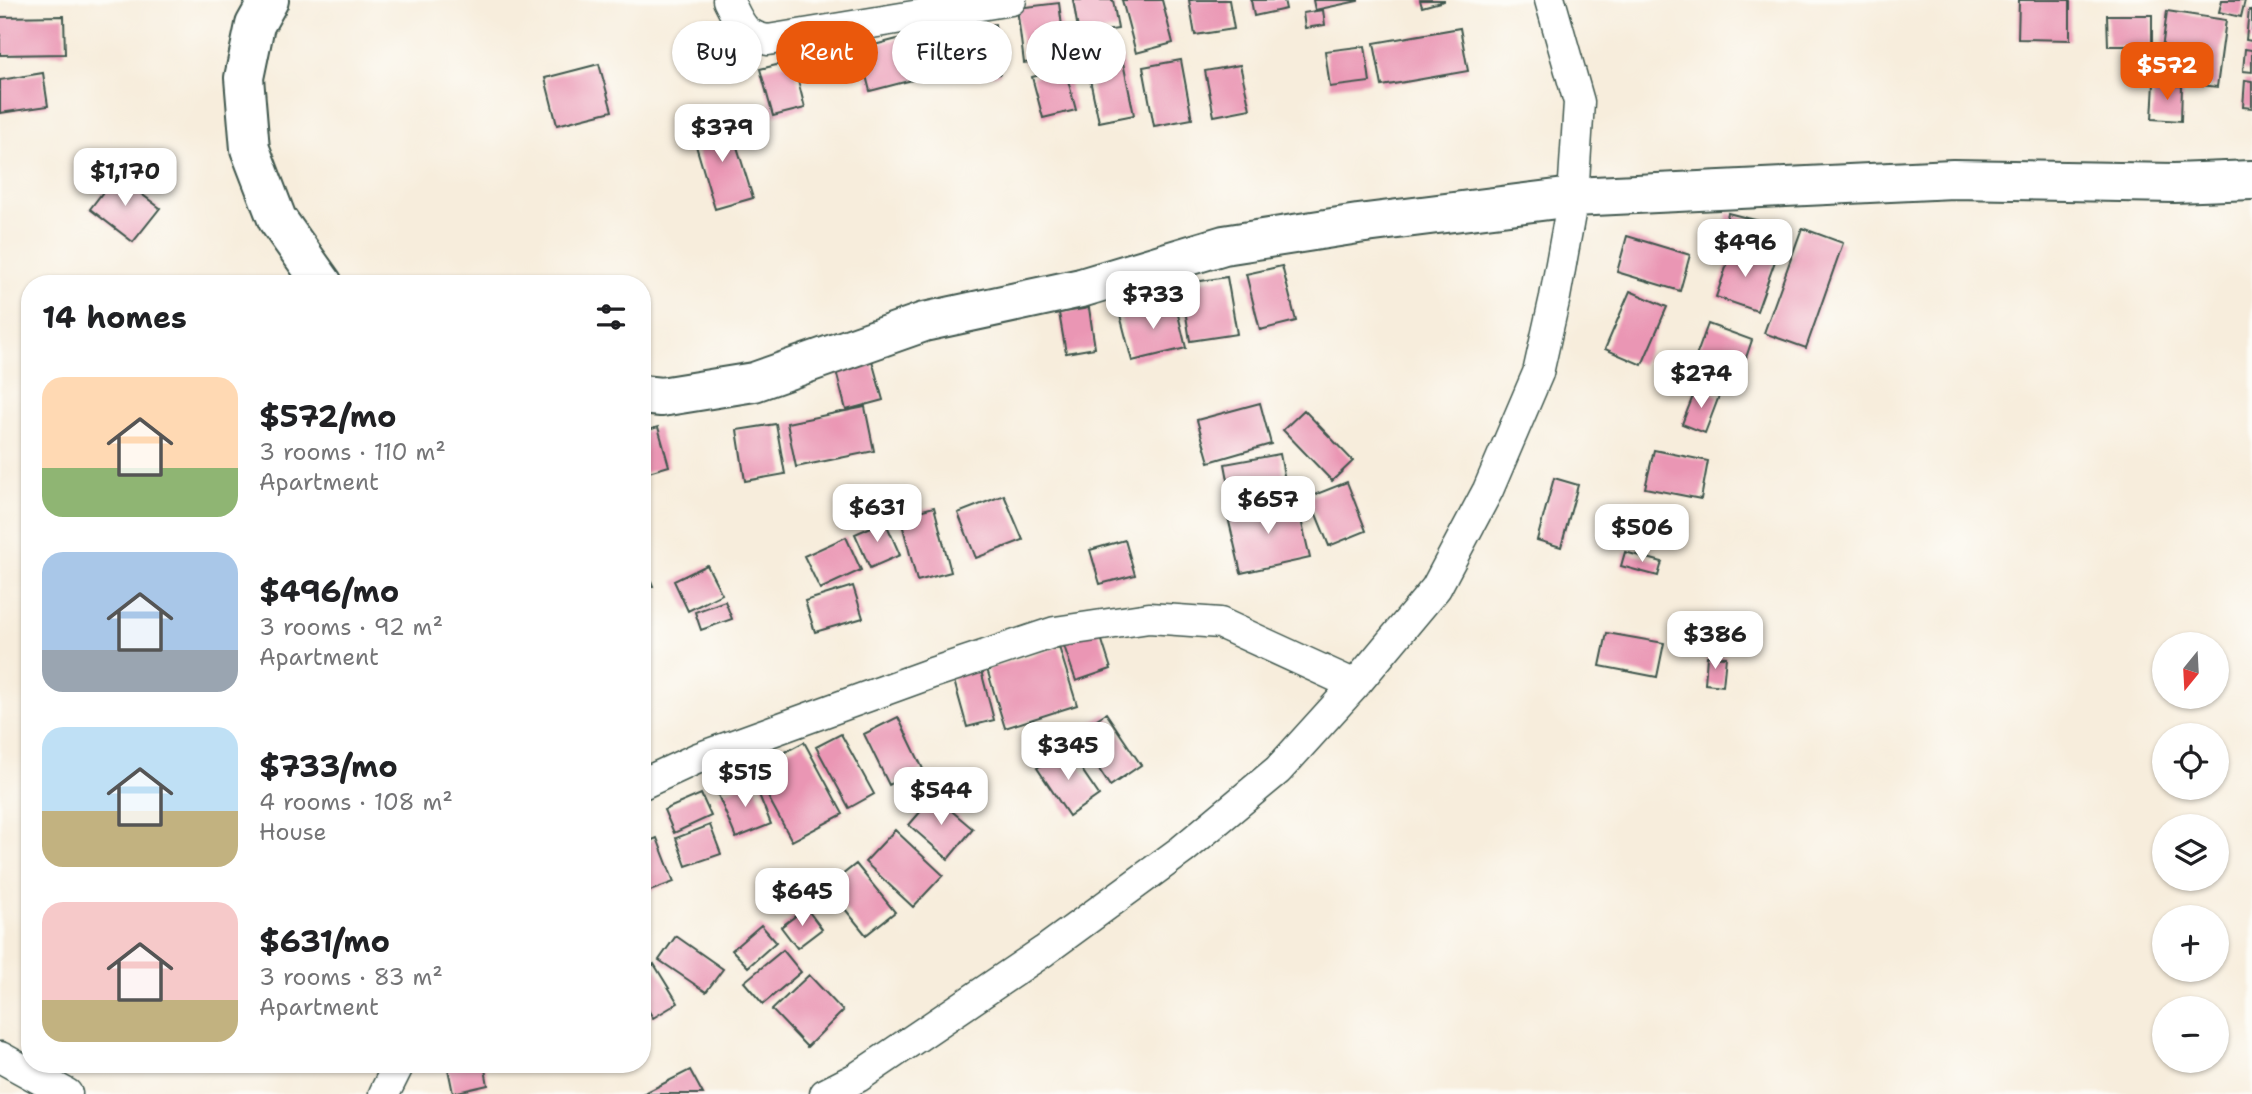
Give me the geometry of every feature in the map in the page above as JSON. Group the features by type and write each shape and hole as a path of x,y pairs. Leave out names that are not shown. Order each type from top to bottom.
{"street":[{"path":"269,0 255,25 244,78 250,149 277,219 317,275"},
{"path":"728,0 743,29 756,38 768,40 1011,0"},
{"path":"825,1094 858,1077 1044,951 1182,849 1278,770 1355,685 1436,589 1488,490 1538,373 1573,197 1579,102 1550,0"},
{"path":"651,396 661,397 754,382 924,322 1081,288 1224,245 1358,224 1573,197 1953,179 2174,183 2252,180"},
{"path":"651,780 698,758 932,673 1055,632 1149,618 1220,623 1355,685"},
{"path":"0,1057 21,1069"},
{"path":"29,1073 67,1094"},
{"path":"384,1094 395,1073"}],"building":[{"path":"1073,0 1113,0 1117,21 1077,21"},
{"path":"1122,0 1162,0 1173,43 1136,53"},
{"path":"1189,0 1229,0 1234,29 1195,35"},
{"path":"1251,0 1284,0 1286,9 1254,16"},
{"path":"1313,0 1358,0 1358,1 1315,10"},
{"path":"1420,0 1444,0 1444,1 1422,7"},
{"path":"2019,0 2070,0 2070,40 2018,39"},
{"path":"2222,0 2245,0 2241,17 2219,12"},
{"path":"1059,3 1061,21 1026,21 1026,63 1024,63 1017,8"},
{"path":"1323,10 1325,25 1305,28 1303,13"},
{"path":"2249,10 2252,10 2252,41 2246,40"},
{"path":"2167,11 2226,20 2217,87 2158,80"},
{"path":"2107,15 2152,15 2152,46 2108,46"},
{"path":"64,16 65,54 0,55 0,17"},
{"path":"1460,28 1468,71 1382,86 1374,43"},
{"path":"892,40 892,84 897,84 870,91 868,84 878,84 878,44"},
{"path":"1365,46 1370,82 1330,87 1325,51"},
{"path":"2245,49 2252,50 2252,72 2243,71"},
{"path":"1181,60 1192,119 1154,126 1143,67"},
{"path":"599,64 612,111 557,125 545,78"},
{"path":"776,65 776,84 799,84 805,108 773,116 762,69"},
{"path":"1240,65 1250,109 1214,116 1205,71"},
{"path":"43,73 48,106 0,113 0,80"},
{"path":"1126,77 1134,115 1099,122 1091,84 1126,84"},
{"path":"2245,80 2252,81 2252,108 2243,107"},
{"path":"2154,83 2182,86 2181,121 2152,119"},
{"path":"1034,84 1069,84 1076,110 1043,118"},
{"path":"728,118 753,198 715,209 691,129"},
{"path":"116,175 160,208 133,242 90,209"},
{"path":"1728,213 1767,223 1762,246 1722,236"},
{"path":"1802,228 1843,243 1806,348 1764,333"},
{"path":"1627,236 1690,255 1680,291 1617,272"},
{"path":"1733,247 1775,261 1757,311 1716,297"},
{"path":"1282,266 1296,321 1260,330 1246,274"},
{"path":"1227,277 1237,334 1190,341 1181,284"},
{"path":"1630,291 1667,307 1642,365 1605,349"},
{"path":"1175,302 1186,348 1132,361 1120,315"},
{"path":"1089,308 1095,348 1066,353 1059,313"},
{"path":"1708,324 1752,340 1738,381 1693,365"},
{"path":"871,357 883,400 846,410 835,367"},
{"path":"1697,386 1719,396 1705,433 1682,424"},
{"path":"1260,403 1271,444 1209,462 1197,420"},
{"path":"865,407 874,451 796,467 787,423"},
{"path":"1304,410 1353,461 1332,481 1283,430"},
{"path":"776,424 785,474 745,481 737,430"},
{"path":"658,427 669,466 651,471 651,429"},
{"path":"1654,450 1708,461 1701,499 1645,488"},
{"path":"1280,454 1287,491 1232,501 1225,464"},
{"path":"1554,478 1578,485 1561,547 1537,540"},
{"path":"1347,482 1366,531 1329,546 1309,497"},
{"path":"1004,495 1023,540 976,558 958,513"},
{"path":"1296,498 1310,558 1241,573 1227,513"},
{"path":"934,507 951,572 917,581 900,516"},
{"path":"885,521 900,555 870,568 855,534"},
{"path":"846,537 861,570 820,589 804,556"},
{"path":"1125,540 1135,575 1100,584 1090,550"},
{"path":"1625,552 1662,562 1658,576 1621,566"},
{"path":"707,565 722,594 688,611 674,581"},
{"path":"853,586 863,618 815,632 805,601"},
{"path":"725,601 732,619 701,630 695,612"},
{"path":"1098,628 1111,669 1076,681 1062,640"},
{"path":"1607,633 1664,643 1657,677 1600,666"},
{"path":"1059,647 1077,705 1005,728 987,669"},
{"path":"1707,656 1726,657 1723,686 1705,684"},
{"path":"979,663 994,720 967,727 951,670"},
{"path":"1106,713 1141,765 1110,786 1075,733"},
{"path":"898,717 923,769 889,785 864,734"},
{"path":"841,734 874,794 849,808 816,747"},
{"path":"804,742 843,814 792,841 753,769"},
{"path":"1067,748 1099,795 1069,816 1037,768"},
{"path":"753,780 771,824 736,838 718,795"},
{"path":"701,794 711,816 674,833 664,810"},
{"path":"934,796 973,829 948,859 909,825"},
{"path":"710,825 721,854 686,866 676,838"},
{"path":"895,830 943,875 913,907 865,862"},
{"path":"657,838 674,882 651,891 651,840"},
{"path":"856,864 895,912 866,935 827,887"},
{"path":"806,908 822,929 797,948 781,927"},
{"path":"761,925 776,942 748,967 732,950"},
{"path":"676,936 723,969 706,992 659,960"},
{"path":"783,950 801,972 763,1004 744,982"},
{"path":"654,964 678,1003 653,1018 651,1015 651,966"},
{"path":"809,975 843,1011 807,1047 772,1010"},
{"path":"690,1070 703,1094 643,1094"},
{"path":"449,1073 486,1073 488,1085 453,1093"}]}
